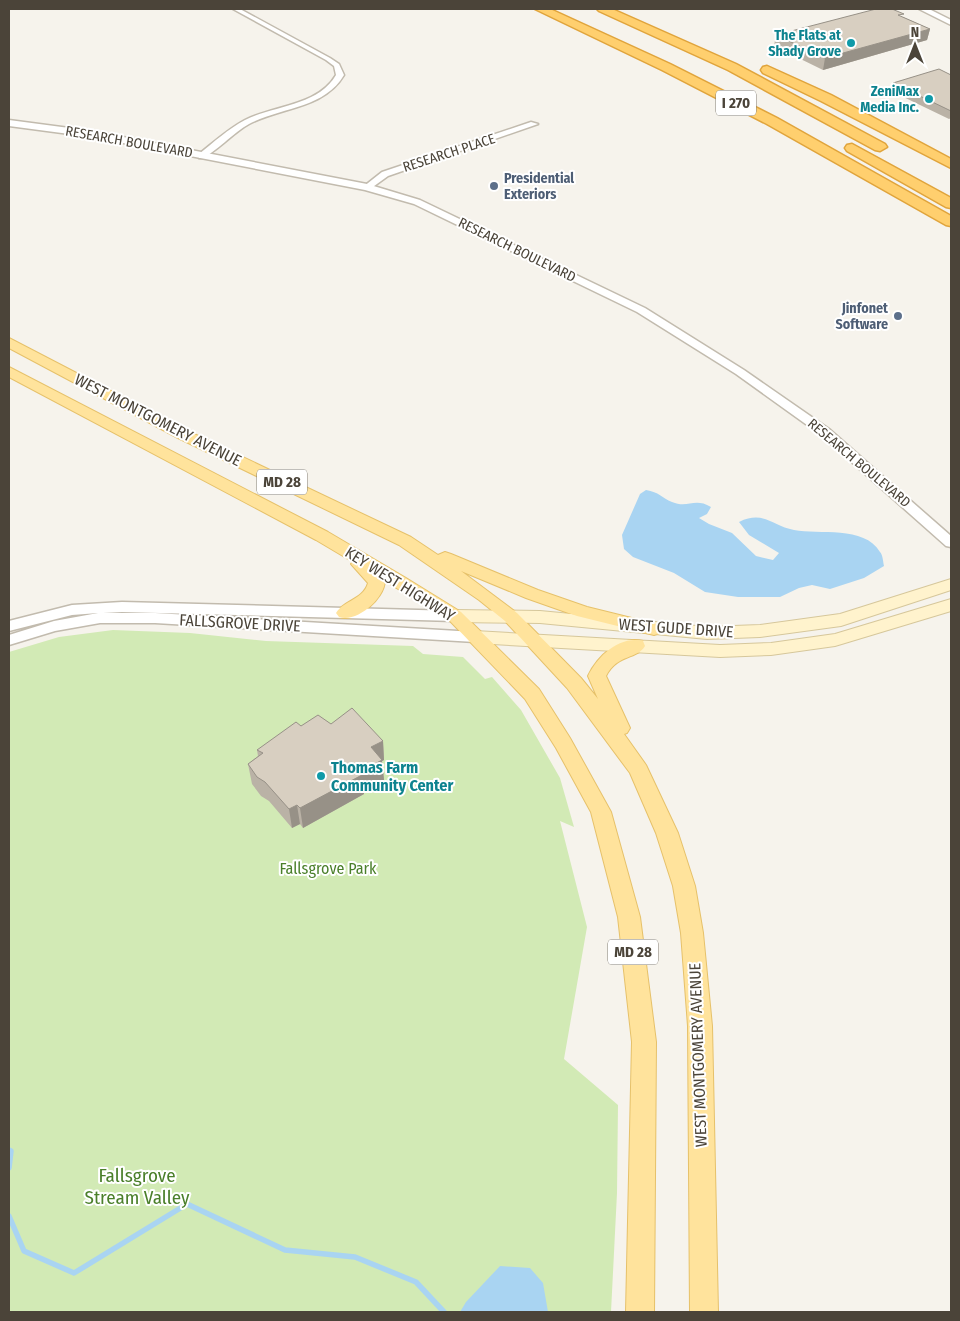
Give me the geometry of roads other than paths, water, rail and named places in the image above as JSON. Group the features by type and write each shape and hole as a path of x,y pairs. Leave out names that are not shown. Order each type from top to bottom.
{"highway":[{"name":"I 270","path":"541,9 666,67 772,120 951,222"},
{"name":"I 270","path":"603,9 732,67 890,152"},
{"path":"722,48 739,56"},
{"path":"676,57 837,156"},
{"name":"I 270","path":"757,65 834,102 951,164"},
{"path":"838,140 951,204"}],"main road":[{"name":"WEST MONTGOMERY AVENUE","path":"9,342 184,435 406,541 485,596 511,617 574,683 639,770 667,834 684,886 692,932 700,1026 704,1312"},
{"name":"WEST MONTGOMERY AVENUE","path":"9,371 322,536"},
{"name":"KEY WEST HIGHWAY","path":"322,536 455,616 475,636"},
{"path":"406,541 532,594 584,612 654,629"},
{"path":"344,613 368,599 375,590 376,582 351,554"},
{"name":"WEST GUDE DRIVE","path":"455,616 589,621 707,633 760,631 841,620 951,584"},
{"name":"WEST GUDE DRIVE","path":"475,636 720,651 771,649 835,640 951,605"},
{"name":"MD 28","path":"475,636 532,694 563,743 601,812 629,917 644,1042 640,1312"},
{"path":"636,646 623,650 607,660 602,664 597,676 639,770"}],"street":[{"path":"202,156 233,130 249,120 323,94 337,84 340,75 337,65 328,58 236,9"},
{"path":"923,9 951,24"},
{"name":"RESEARCH BOULEVARD","path":"9,123 92,134 367,187 425,206 641,310 740,372 825,432 951,543"},
{"name":"RESEARCH PLACE","path":"367,187 386,174 534,124"},
{"name":"FALLSGROVE DRIVE","path":"9,626 72,610 122,607 455,616"},
{"name":"FALLSGROVE DRIVE","path":"9,640 63,624 100,618 146,618 475,636"}],"water":[{"path":"646,490 678,504 700,503 711,507 707,514 699,518 732,533 756,556 773,560 779,553 749,535 739,522 762,518 794,530 852,534 863,538 873,544 881,553 884,566 864,578 830,589 812,585 799,588 780,597 738,597 705,592 674,573 633,557 624,549 622,535 640,494"},
{"path":"500,1266 530,1268 543,1283 548,1312 460,1312 466,1302"}],"waterway":[{"path":"9,1150 11,1151 9,1168"},
{"path":"9,1216 24,1251 74,1273 187,1204 285,1250 355,1257 416,1282 444,1312"}],"place":[{"name":"The Flats at Shady Grove","path":"851,43"},
{"name":"ZeniMax Media Inc.","path":"929,99"},
{"name":"Presidential Exteriors","path":"494,186"},
{"name":"Jinfonet Software","path":"898,316"},
{"name":"Thomas Farm Community Center","path":"321,776"}],"park label":[{"name":"Fallsgrove Park","path":"328,868"},
{"name":"Fallsgrove Stream Valley","path":"137,1186"}]}
